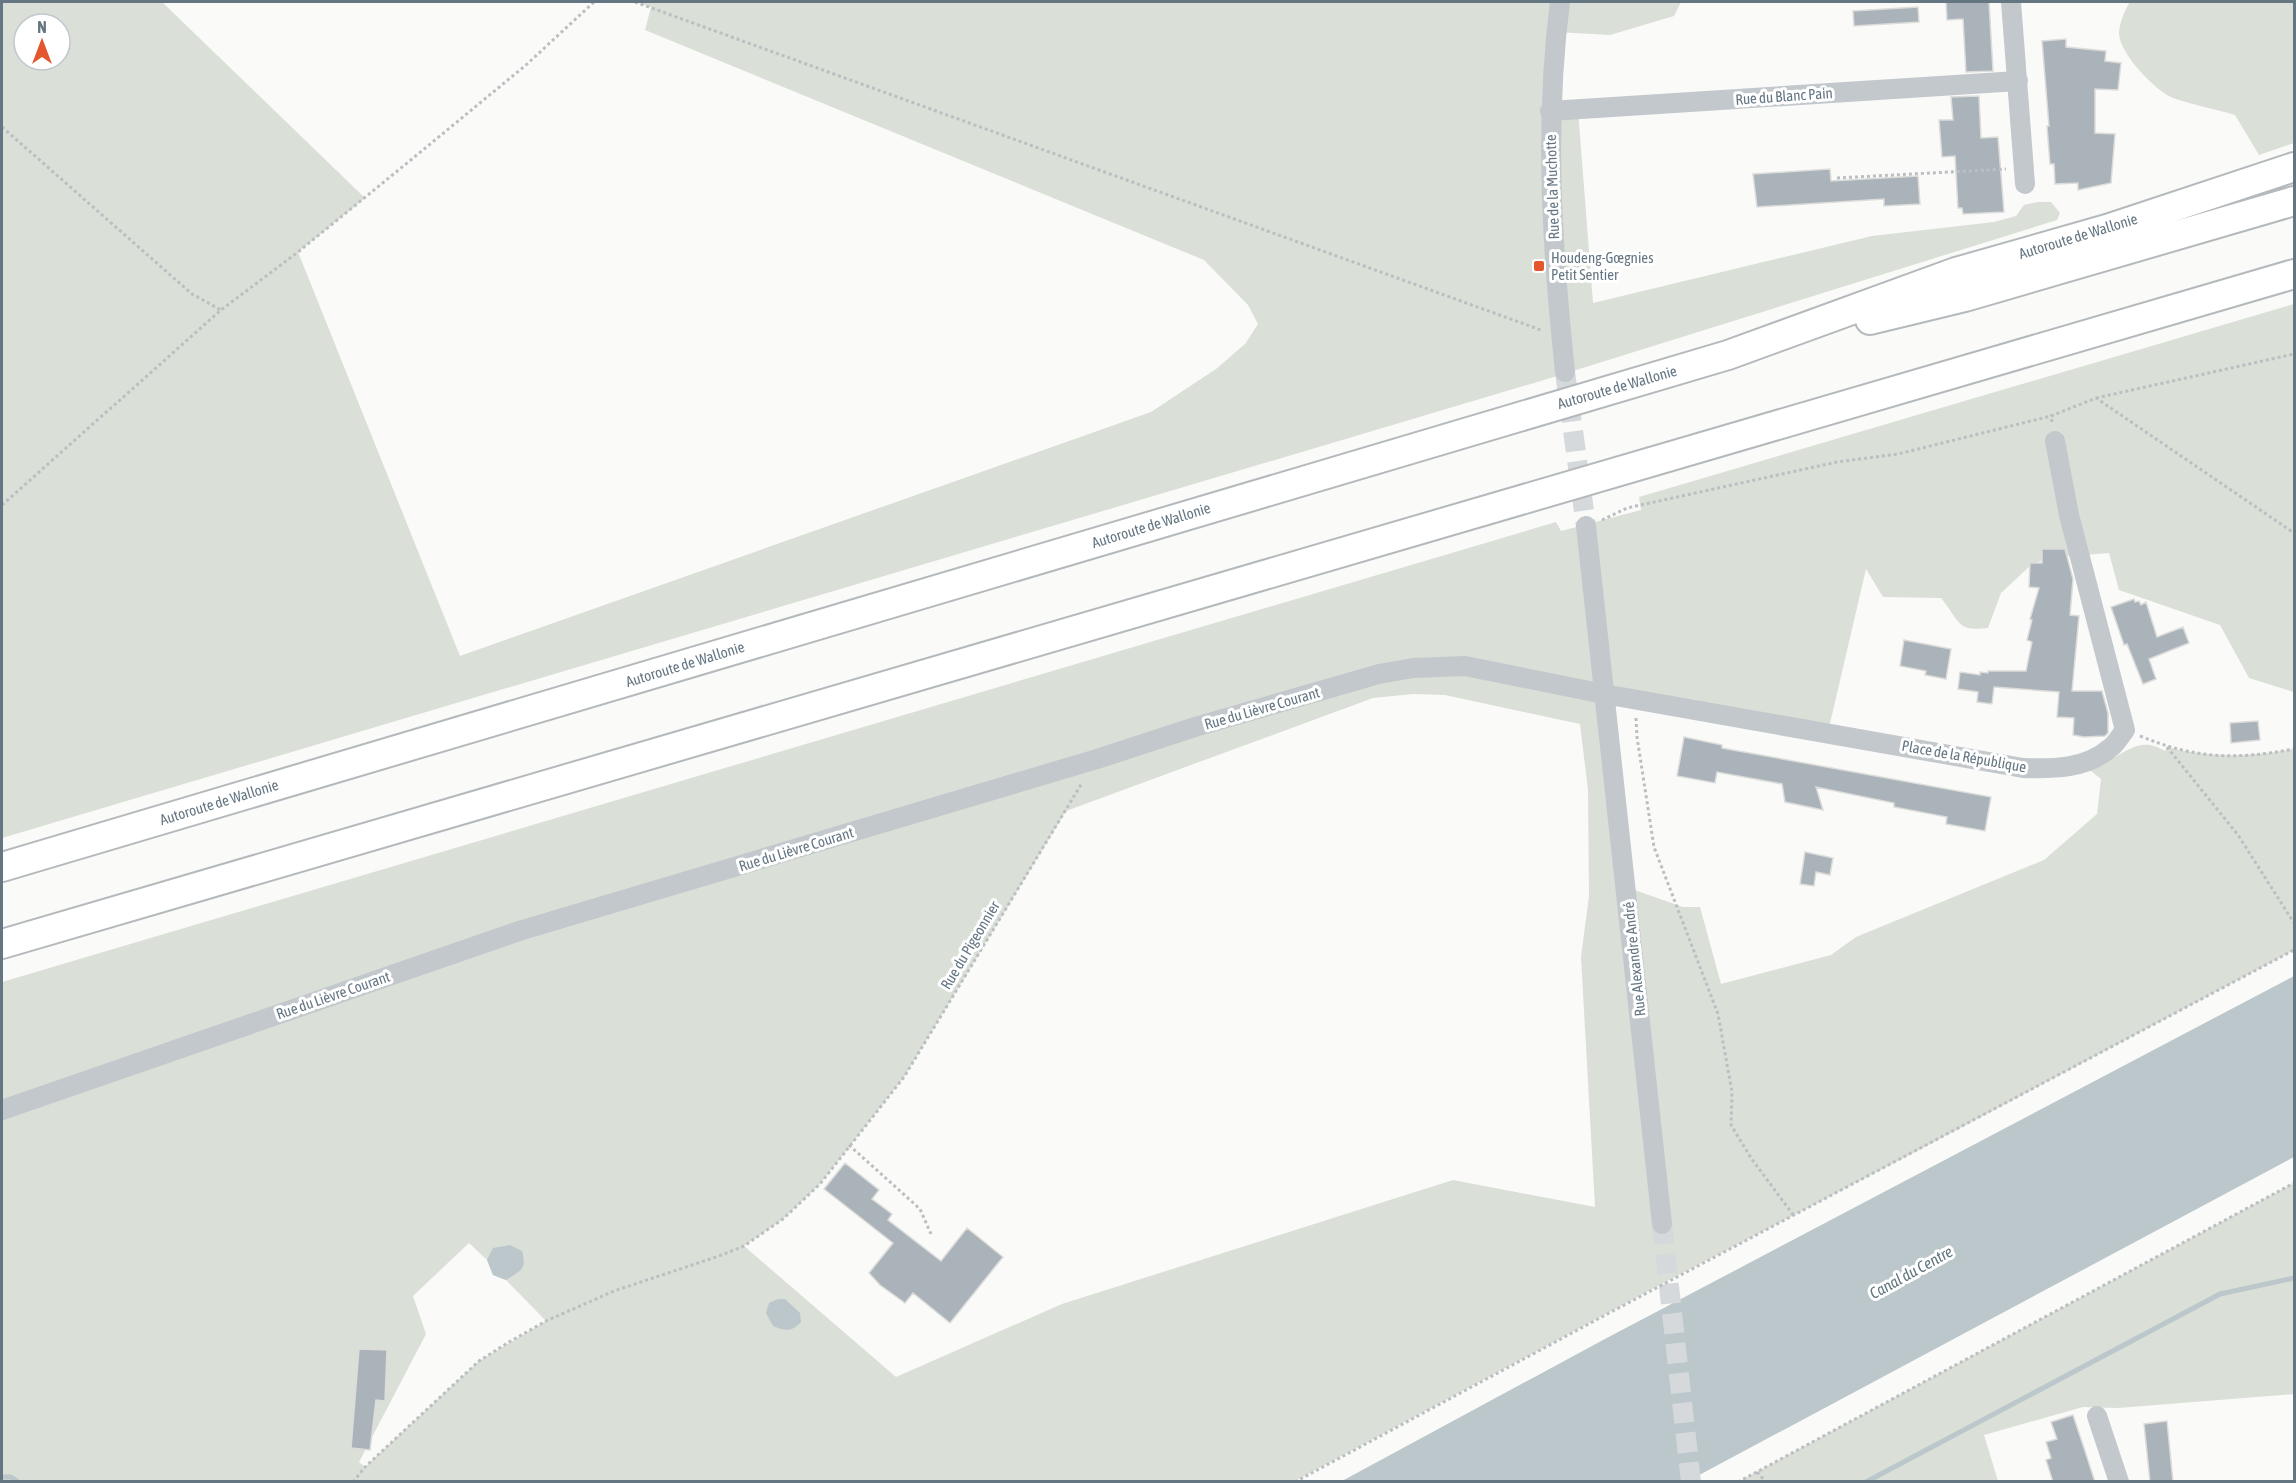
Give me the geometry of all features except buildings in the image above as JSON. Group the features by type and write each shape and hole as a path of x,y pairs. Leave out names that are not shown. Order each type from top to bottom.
{"highway":[{"name":"Autoroute de Wallonie","path":"2,867 1728,354 1956,272 2107,229 2295,167"},
{"path":"1728,354 1965,297 2295,201"},
{"path":"2,944 2295,274"}],"street":[{"name":"Rue de la Muchotte","path":"1560,2 1550,111 1551,212 1565,372"},
{"path":"2011,2 2024,176"},
{"name":"Rue du Blanc Pain","path":"1550,111 2018,81"},
{"path":"2055,441 2069,515 2125,730"},
{"path":"1586,526 1604,694"},
{"name":"Rue du Lièvre Courant","path":"2,1110 519,931 1356,680 1413,668 1465,666 1604,694"},
{"name":"Place de la République","path":"1604,694 2023,768 2056,769 2097,757 2111,748 2125,730"},
{"name":"Rue Alexandre André","path":"1604,694 1662,1224"},
{"path":"2097,1416 2119,1482"}],"path":[{"path":"2,505 221,310 298,252 421,152 526,65 594,2"},
{"path":"635,2 1562,337"},
{"path":"2,128 192,294 221,310"},
{"path":"1837,178 2024,176"},
{"path":"1586,526 1627,508 1837,462 1898,454 2051,416 2096,398 2295,354"},
{"path":"2096,398 2295,533"},
{"path":"2051,416 2055,441"},
{"path":"1635,699 1637,737 1654,847 1718,1014 1732,1092 1731,1125 1751,1158 1794,1216"},
{"path":"2125,730 2167,747 2212,756 2295,749"},
{"path":"2167,747 2238,835 2295,923"},
{"name":"Rue du Pigeonnier","path":"353,1482 365,1467 479,1361 508,1342 546,1321 614,1291 719,1256 760,1237 820,1184 903,1077 1097,759"},
{"path":"1295,1482 2295,950"},
{"path":"849,1145 920,1209 931,1234"},
{"path":"1737,1482 2295,1184"},
{"path":"1756,1472 1766,1482"}],"shaded area":[{"path":"2,2 162,2 365,198 298,252 460,656 1151,412 1216,369 1245,344 1258,324 1248,305 1204,260 645,30 651,7 635,2 1681,2 1674,16 1610,35 1557,32 1550,111 1578,110 1593,303 1872,236 1994,222 2016,216 2024,205 2038,202 2051,202 2060,213 2057,220 1544,380 2,838"},
{"path":"2130,2 2294,2 2294,143 2259,155 2235,115 2173,98 2157,88 2131,60 2120,40 2120,24"},
{"path":"2294,304 2294,692 2249,678 2220,625 2119,590 2109,553 2047,558 2031,565 2001,593 1988,628 1978,629 1960,623 1941,598 1883,597 1866,569 1828,732 1605,694 1626,887 1683,907 1700,907 1721,984 1831,955 1856,937 2044,860 2097,814 2101,779 2081,763 2111,748 2115,757 2140,745 2151,745 2165,751 2167,747 2215,755 2262,754 2294,749 2294,950 1667,1281 1295,1481 2,1482 2,982 1556,522 1561,531 1641,510 1639,497","holes":["1413,694 1445,695 1580,724 1588,790 1589,896 1581,957 1595,1207 1453,1180 1062,1304 896,1377 744,1246 783,1219 820,1184 904,1077 1066,811 1373,698","469,1243 487,1260 493,1275 506,1280 546,1321 479,1361 365,1467 359,1462 426,1334 413,1296"]},
{"path":"2294,1183 2294,1394 2118,1408 2083,1407 1984,1435 1998,1481 1738,1482"}],"water":[{"name":"Canal du Centre","path":"2294,976 2294,1157 1688,1481 1342,1481 1603,1340"},
{"path":"510,1245 522,1251 524,1262 522,1269 506,1280 493,1275 487,1260 493,1248"},
{"path":"785,1299 800,1313 801,1322 795,1328 785,1330 773,1326 766,1313 769,1303"}],"waterway":[{"path":"1866,1482 2220,1294 2294,1278"},
{"path":"2,1477 11,1477 18,1482"}],"tunnel":[{"path":"1565,372 1586,526"},
{"path":"1662,1224 1691,1482"}],"place":[{"name":"Houdeng-Gœgnies Petit Sentier","path":"1539,266"}]}
